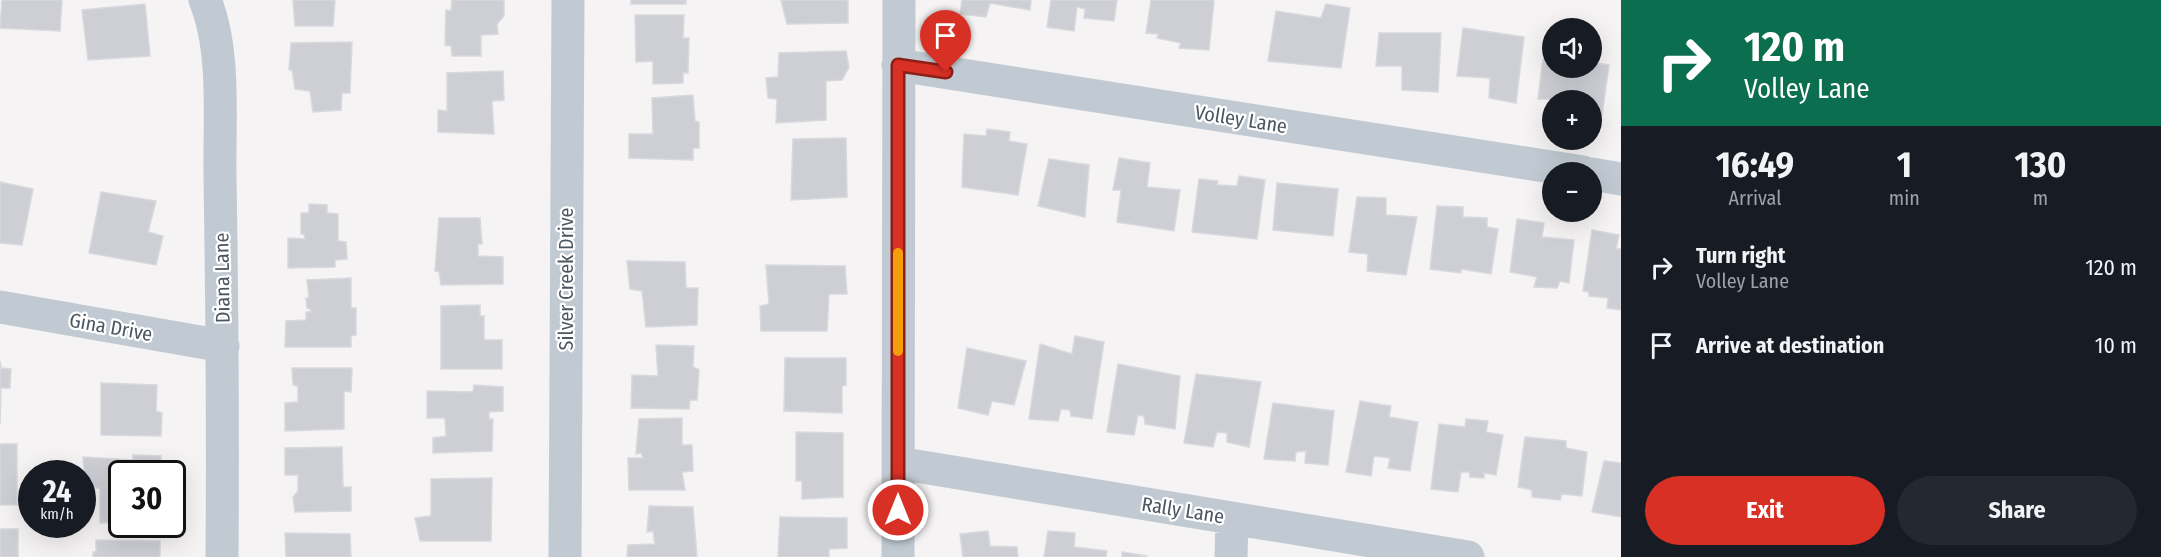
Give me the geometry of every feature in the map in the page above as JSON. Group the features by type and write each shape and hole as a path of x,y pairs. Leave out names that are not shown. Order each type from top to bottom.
{"street":[{"name":"Diana Lane","path":"205,0 211,14 218,66 223,346 222,557"},
{"name":"Silver Creek Drive","path":"565,557 568,0"},
{"path":"898,557 899,0"},
{"name":"Volley Lane","path":"898,65 1542,166"},
{"path":"1602,175 1621,178"},
{"name":"Gina Drive","path":"0,307 223,346"},
{"name":"Rally Lane","path":"898,463 1468,557"},
{"path":"1231,557 1232,518"}],"building":[{"path":"2,0 62,0 60,31 0,28"},
{"path":"293,0 335,0 333,26 295,26"},
{"path":"452,0 504,0 504,16 497,24 498,34 481,35 481,56 452,56 451,46 445,45 446,10 451,11"},
{"path":"631,0 686,0 686,4 631,4"},
{"path":"781,0 848,0 848,23 787,24"},
{"path":"962,0 1031,0 1030,10 990,3 986,17 960,14"},
{"path":"1051,0 1117,0 1114,21 1084,18 1085,9 1077,7 1074,31 1047,27"},
{"path":"1151,0 1214,0 1209,50 1179,48 1181,43 1157,38 1158,34 1146,33"},
{"path":"145,4 150,56 88,60 82,10"},
{"path":"1326,4 1350,8 1341,68 1268,61 1276,11 1321,18"},
{"path":"635,15 684,15 683,38 689,38 688,73 683,73 683,83 653,84 653,61 636,62"},
{"path":"1463,28 1524,37 1516,103 1489,98 1490,78 1457,76"},
{"path":"1379,33 1441,33 1438,92 1402,90 1402,66 1376,66"},
{"path":"352,42 350,93 342,93 341,110 313,112 310,91 295,89 292,70 289,70 291,43"},
{"path":"846,51 849,67 842,80 826,81 826,120 776,123 777,99 768,98 766,78 778,77 779,53"},
{"path":"1602,64 1609,65 1602,115 1602,90 1542,90 1542,99 1538,99 1542,67 1542,78 1602,78"},
{"path":"503,71 504,100 492,101 494,134 438,132 438,110 447,111 447,73"},
{"path":"693,95 695,121 699,122 699,148 693,148 693,160 629,158 629,134 653,134 652,98"},
{"path":"987,129 1010,132 1009,141 1027,144 1018,195 962,187 964,134 986,136"},
{"path":"846,138 847,197 791,200 793,139"},
{"path":"1119,158 1150,163 1147,187 1180,190 1174,231 1117,222 1121,190 1113,190"},
{"path":"1049,159 1089,165 1085,217 1038,206"},
{"path":"1239,176 1265,180 1257,239 1192,232 1199,179 1218,181 1217,185 1237,186"},
{"path":"0,182 33,189 22,245 0,243"},
{"path":"1277,183 1338,189 1333,236 1273,230"},
{"path":"101,192 156,201 148,232 163,236 156,265 89,253"},
{"path":"1357,197 1386,198 1386,215 1417,217 1406,275 1367,271 1368,254 1349,252"},
{"path":"309,204 327,205 327,213 338,214 338,241 346,242 347,259 335,260 335,267 288,268 288,238 305,239 304,234 301,234 301,213 309,213"},
{"path":"1437,206 1463,207 1463,217 1487,218 1487,227 1498,229 1491,274 1461,269 1461,273 1430,269"},
{"path":"439,218 480,218 482,244 478,244 478,256 503,257 503,284 441,285 439,272 435,271"},
{"path":"1517,219 1544,223 1542,237 1574,240 1569,283 1560,281 1557,288 1534,287 1537,277 1510,272"},
{"path":"1592,230 1619,235 1616,249 1621,249 1621,310 1607,308 1608,298 1589,296 1589,292 1583,291"},
{"path":"627,261 685,262 686,288 698,288 697,325 646,327 642,291 630,289"},
{"path":"766,265 845,266 847,294 829,294 827,331 761,331 760,306 769,304"},
{"path":"351,278 351,308 356,308 356,335 351,336 351,347 285,347 286,321 306,320 306,312 311,312 307,308 306,298 309,298 307,280"},
{"path":"480,305 480,316 484,316 484,340 502,340 502,369 441,369 441,306"},
{"path":"1075,336 1104,342 1092,419 1071,416 1070,410 1061,409 1058,421 1029,419 1040,344 1072,354"},
{"path":"656,345 694,346 693,367 699,370 697,400 690,400 689,409 631,408 632,375 658,376"},
{"path":"967,348 1026,361 1014,405 992,401 988,415 958,408"},
{"path":"785,358 846,358 846,385 842,386 842,413 784,411"},
{"path":"0,361 1,368 11,369 10,388 1,388 0,424"},
{"path":"1118,364 1180,376 1175,429 1145,424 1144,416 1138,415 1134,435 1107,432"},
{"path":"292,368 352,368 351,392 344,391 344,429 285,431 285,403 298,402 298,386 293,385"},
{"path":"1196,374 1261,382 1249,447 1227,442 1227,433 1217,432 1213,447 1184,443"},
{"path":"101,383 157,385 156,411 162,413 161,436 101,435"},
{"path":"474,385 503,387 503,411 489,412 489,419 493,419 492,451 433,453 433,438 446,436 445,418 427,418 427,391 473,392"},
{"path":"1360,401 1391,406 1389,417 1418,422 1410,471 1388,468 1390,458 1374,456 1371,476 1346,472"},
{"path":"1273,403 1334,411 1328,465 1305,463 1306,451 1296,452 1295,461 1264,459"},
{"path":"682,418 682,445 692,445 693,471 682,472 685,490 629,490 628,458 643,458 641,453 636,454 639,419"},
{"path":"1466,419 1488,421 1486,432 1503,435 1496,475 1484,473 1484,478 1470,477 1469,472 1461,472 1458,492 1431,489 1439,424 1465,427"},
{"path":"796,432 843,433 843,497 802,499 802,481 796,481"},
{"path":"1525,437 1566,441 1566,448 1587,452 1582,496 1562,494 1560,500 1532,497 1532,490 1518,487"},
{"path":"0,444 17,444 17,505 0,505"},
{"path":"342,447 343,487 351,487 351,511 295,512 293,497 298,491 298,475 285,475 285,448"},
{"path":"133,455 161,456 161,460 133,460"},
{"path":"83,457 133,460 108,460 108,523 100,523 100,488 96,488 96,460 83,460"},
{"path":"1604,461 1621,463 1621,517 1592,512"},
{"path":"492,478 491,541 420,541 415,518 431,516 431,479"},
{"path":"649,506 693,507 697,557 627,557 628,545 655,544 653,531 647,532"},
{"path":"780,517 847,518 847,548 829,549 829,557 778,557"},
{"path":"0,529 18,529 18,557 0,557"},
{"path":"988,531 990,546 1017,547 1018,557 963,557 960,534"},
{"path":"1048,531 1075,533 1074,547 1107,551 1106,557 1044,557"},
{"path":"285,533 350,534 351,557 286,557"},
{"path":"96,540 160,541 160,557 93,557 93,552 96,552"},
{"path":"1122,552 1147,556 1147,557 1122,557"}],"slow traffic":[{"path":"898,253 898,351"}],"route":[{"path":"898,510 898,65 946,72"}]}
